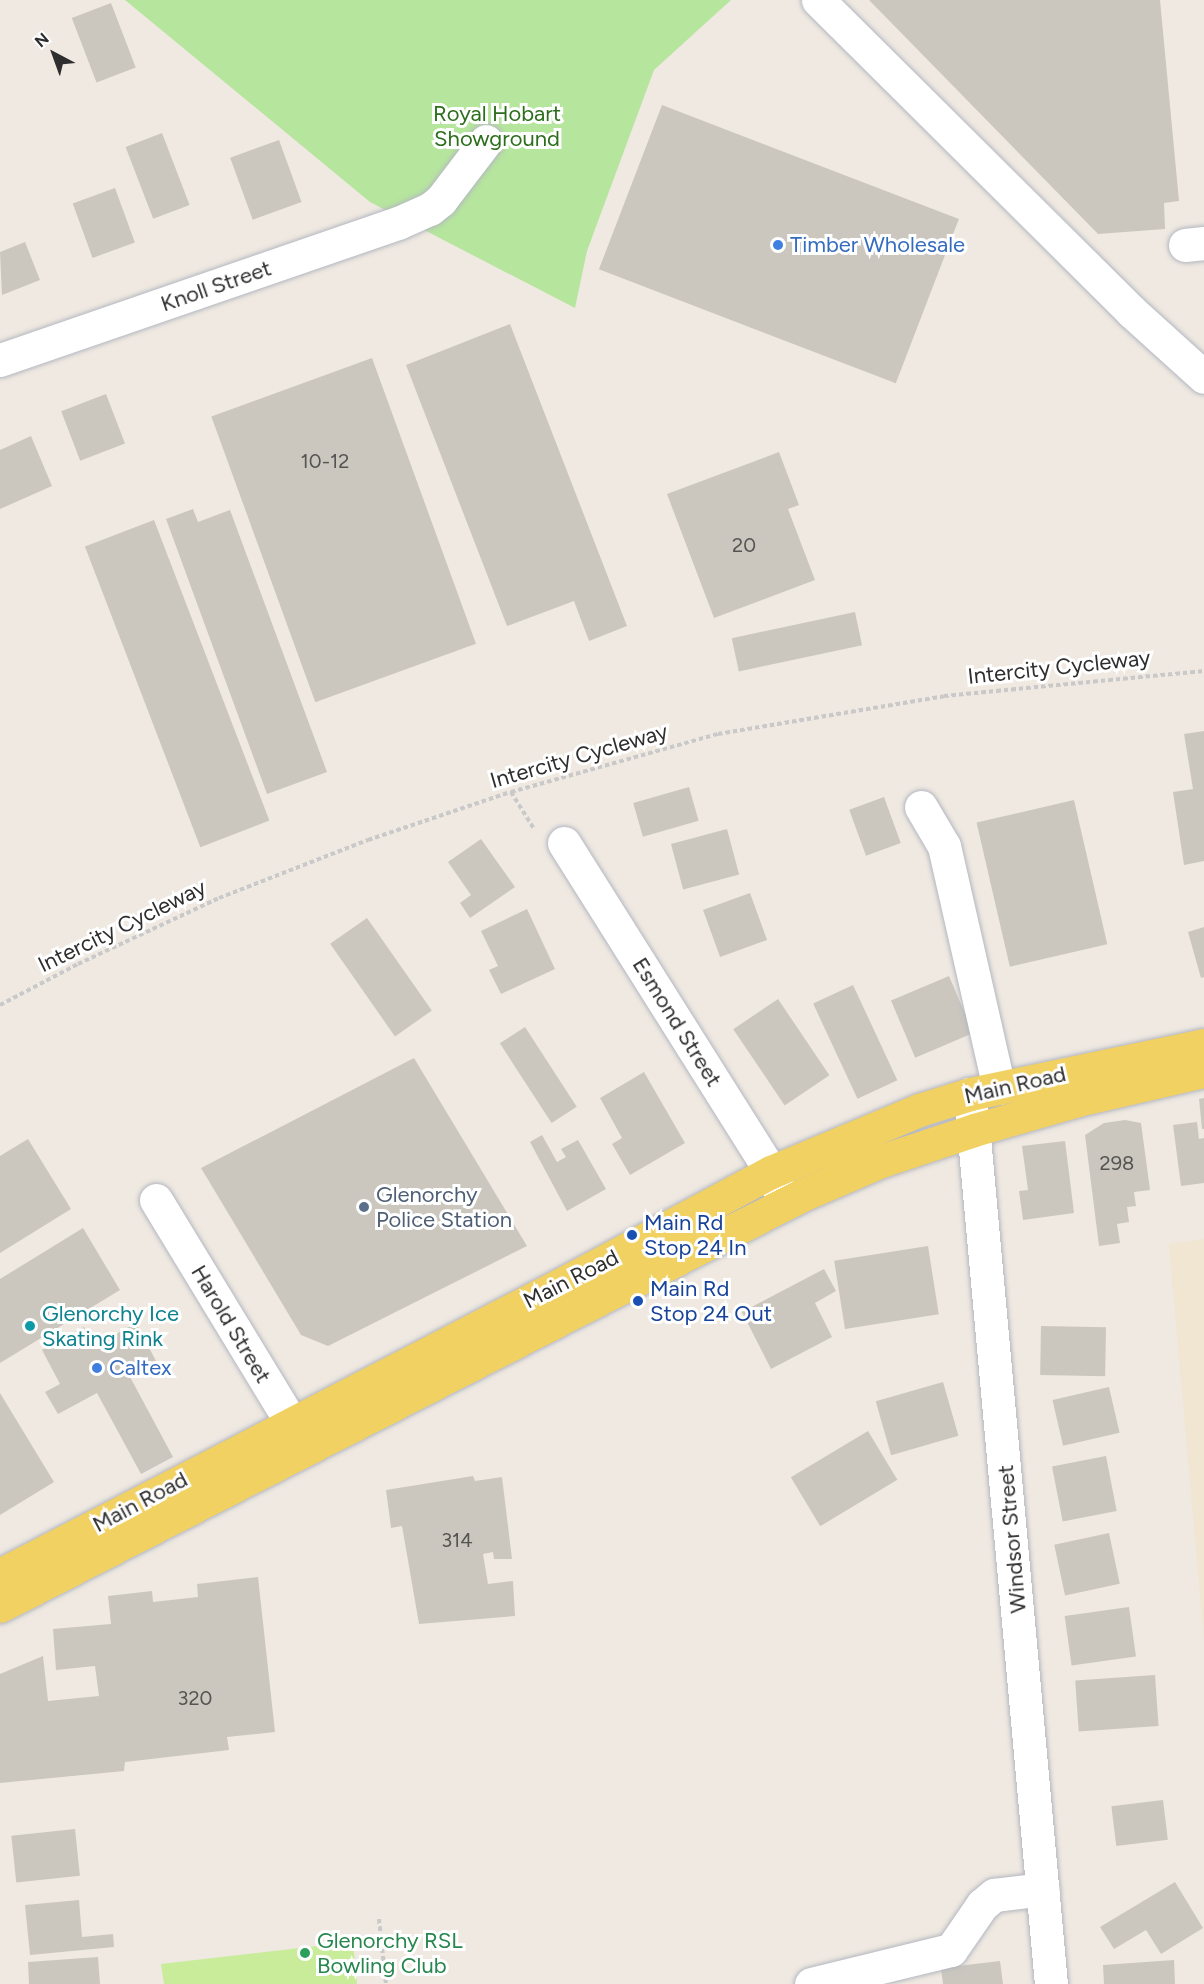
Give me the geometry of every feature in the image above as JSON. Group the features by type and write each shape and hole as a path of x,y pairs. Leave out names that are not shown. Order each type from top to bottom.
{"main road":[{"name":"Main Road","path":"0,1606 575,1278 771,1172 919,1110 984,1091 1204,1045"},
{"name":"Main Road","path":"0,1575 298,1436 784,1203 880,1161 974,1130 1078,1100 1204,1071"}],"street":[{"path":"818,0 1131,311 1204,377"},
{"name":"Knoll Street","path":"0,360 398,223 430,209 441,200 486,141"},
{"name":"Windsor Street","path":"921,807 944,846 984,1091 974,1130 1051,1984"},
{"name":"Esmond Street","path":"564,843 771,1172 784,1203"},
{"name":"Harold Street","path":"156,1200 298,1436"},
{"path":"811,1984 951,1950 982,1905 994,1894 1043,1889"}],"path":[{"name":"Intercity Cycleway","path":"0,1005 78,964 219,898 368,840 511,792 718,734 944,696 1204,671"},
{"path":"511,792 535,831 564,843"},
{"path":"379,1919 386,1984"}],"shaded area":[{"path":"1204,1239 1204,1641 1169,1244"}],"green space":[{"name":"Royal Hobart Showground","path":"125,0 731,0 654,70 587,251 575,308 370,202"},
{"name":"Glenorchy RSL Bowling Club","path":"353,1942 357,1984 164,1984 161,1964"}],"building":[{"path":"869,0 1160,0 1179,201 1164,203 1165,229 1098,234"},
{"path":"111,3 136,67 97,82 72,18"},
{"name":"Timber Wholesale","path":"662,105 959,219 896,383 599,269"},
{"path":"162,133 190,205 153,219 126,147"},
{"path":"279,140 302,202 253,220 230,158"},
{"path":"115,188 135,243 93,258 73,203"},
{"path":"25,242 40,280 2,295 0,252"},
{"path":"510,324 627,626 589,641 574,601 507,626 406,365"},
{"path":"372,358 476,644 315,702 211,416"},
{"path":"106,394 125,443 80,461 61,411"},
{"path":"31,436 52,486 0,509 0,450"},
{"path":"779,452 799,505 788,509 815,580 714,618 667,494"},
{"path":"193,509 198,522 230,510 327,772 267,794 166,519"},
{"path":"154,520 269,821 200,847 85,547"},
{"path":"855,612 862,645 739,671 732,638"},
{"path":"1204,731 1204,861 1184,865 1173,792 1193,789 1184,734"},
{"path":"689,787 699,821 643,837 633,803"},
{"path":"884,797 901,843 866,856 849,810"},
{"path":"1074,800 1107,944 1010,967 977,822"},
{"path":"727,829 739,874 683,889 671,844"},
{"path":"481,839 515,887 470,918 460,903 471,895 448,862"},
{"path":"750,893 767,940 720,957 703,910"},
{"path":"527,909 555,969 501,994 489,970 498,966 481,931"},
{"path":"367,918 432,1011 395,1036 330,944"},
{"path":"1204,927 1204,977 1201,978 1188,932"},
{"path":"949,976 973,1033 915,1058 891,1001"},
{"path":"853,985 897,1080 857,1099 813,1004"},
{"path":"778,999 829,1075 785,1105 733,1029"},
{"path":"525,1027 577,1107 552,1123 500,1043"},
{"name":"Glenorchy Police Station","path":"414,1058 527,1246 328,1346 301,1335 201,1168"},
{"path":"644,1072 685,1143 630,1175 612,1144 622,1138 600,1098"},
{"path":"1204,1098 1204,1129 1202,1129 1199,1099"},
{"path":"1125,1120 1141,1123 1150,1190 1134,1192 1136,1206 1127,1207 1129,1222 1117,1224 1120,1243 1099,1246 1085,1135 1104,1123"},
{"path":"1197,1122 1199,1139 1204,1138 1204,1183 1181,1186 1173,1125"},
{"path":"542,1135 557,1162 566,1157 561,1149 578,1140 606,1189 567,1211 530,1142"},
{"path":"28,1139 71,1209 0,1253 0,1156"},
{"path":"1065,1141 1074,1213 1023,1220 1019,1191 1028,1190 1022,1146"},
{"name":"Glenorchy Ice Skating Rink","path":"83,1228 120,1290 0,1363 0,1279"},
{"path":"928,1246 939,1314 845,1329 834,1261"},
{"path":"824,1269 836,1291 815,1303 832,1337 771,1369 742,1312"},
{"name":"Caltex","path":"136,1323 156,1361 129,1375 173,1457 141,1474 97,1393 58,1414 45,1392 60,1384 42,1350 84,1327 94,1346"},
{"path":"1041,1326 1106,1327 1105,1376 1040,1375"},
{"path":"943,1382 958,1436 891,1455 876,1401"},
{"path":"1109,1387 1120,1433 1063,1446 1052,1400"},
{"name":"Glenorchy Ice Skating Rink","path":"0,1393 54,1482 0,1515"},
{"path":"868,1431 897,1480 820,1526 791,1477"},
{"path":"1106,1456 1117,1511 1063,1521 1052,1466"},
{"path":"473,1476 475,1481 502,1477 512,1559 494,1559 493,1552 483,1554 488,1584 513,1581 515,1616 419,1624 402,1526 391,1528 386,1490"},
{"path":"1109,1533 1120,1584 1065,1596 1054,1545"},
{"path":"258,1577 275,1732 227,1737 229,1750 125,1762 124,1771 0,1783 0,1674 43,1656 48,1701 99,1696 95,1666 56,1670 53,1629 111,1624 108,1596 152,1591 153,1602 198,1597 197,1584"},
{"path":"1129,1607 1136,1657 1072,1666 1065,1616"},
{"path":"1155,1675 1159,1726 1079,1731 1075,1681"},
{"path":"1163,1800 1168,1840 1116,1846 1111,1806"},
{"path":"75,1829 80,1876 16,1882 11,1836"},
{"path":"1175,1882 1203,1928 1161,1954 1146,1930 1114,1949 1100,1927"},
{"path":"79,1900 82,1937 113,1934 114,1947 30,1955 25,1905"},
{"path":"98,1957 100,1984 29,1984 28,1962"},
{"path":"1174,1960 1175,1984 1104,1984 1103,1965"},
{"path":"1000,1961 1003,1984 943,1984 941,1968"}],"place":[{"name":"Timber Wholesale","path":"778,245"},
{"name":"Glenorchy Police Station","path":"364,1207"},
{"name":"Main Rd Stop 24 In","path":"632,1235"},
{"name":"Main Rd Stop 24 Out","path":"638,1301"},
{"name":"Glenorchy Ice Skating Rink","path":"30,1326"},
{"name":"Caltex","path":"97,1368"},
{"name":"Glenorchy RSL Bowling Club","path":"305,1953"}]}
